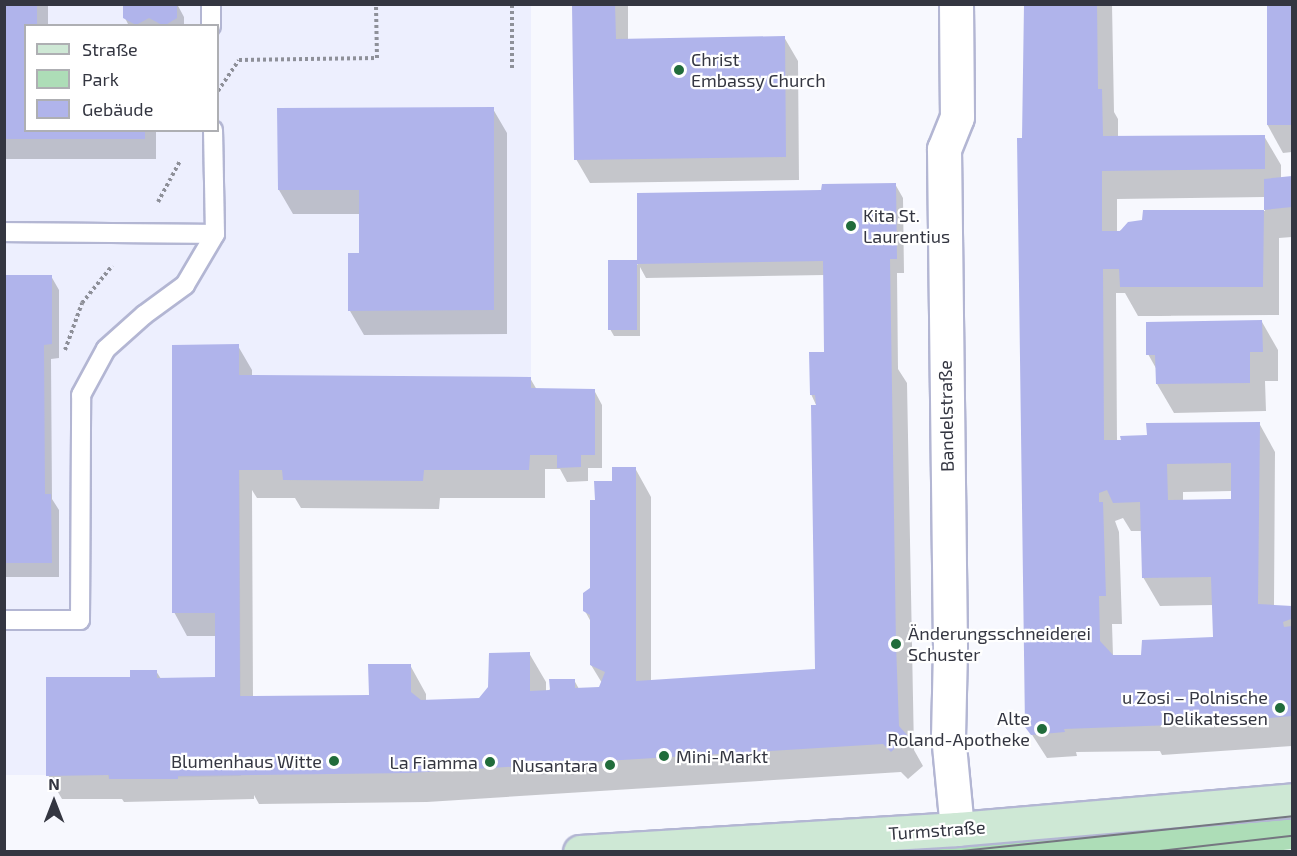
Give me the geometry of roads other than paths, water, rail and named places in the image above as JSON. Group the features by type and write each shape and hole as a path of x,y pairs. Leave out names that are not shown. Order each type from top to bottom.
{"main road":[{"name":"Turmstraße","path":"580,852 957,830 1293,800"}],"street":[{"name":"Bandelstraße","path":"956,4 957,117 944,149 950,650 948,735 957,830"}],"lane":[{"path":"211,4 212,24"},
{"path":"4,620 81,620 81,395 106,349 144,315 185,285 215,234 213,132"},
{"path":"4,232 215,234"}],"tram line":[{"path":"952,852 1292,816"},
{"path":"1151,852 1292,836"}],"place":[{"name":"Christ Embassy Church","path":"679,70"},
{"name":"Kita St. Laurentius","path":"851,226"},
{"name":"Änderungsschneiderei Schuster","path":"896,644"},
{"name":"u Zosi – Polnische Delikatessen","path":"1280,708"},
{"name":"Alte Roland-Apotheke","path":"1042,729"},
{"name":"Mini-Markt","path":"664,756"},
{"name":"Blumenhaus Witte","path":"334,761"},
{"name":"La Fiamma","path":"490,762"},
{"name":"Nusantara","path":"610,765"}]}
